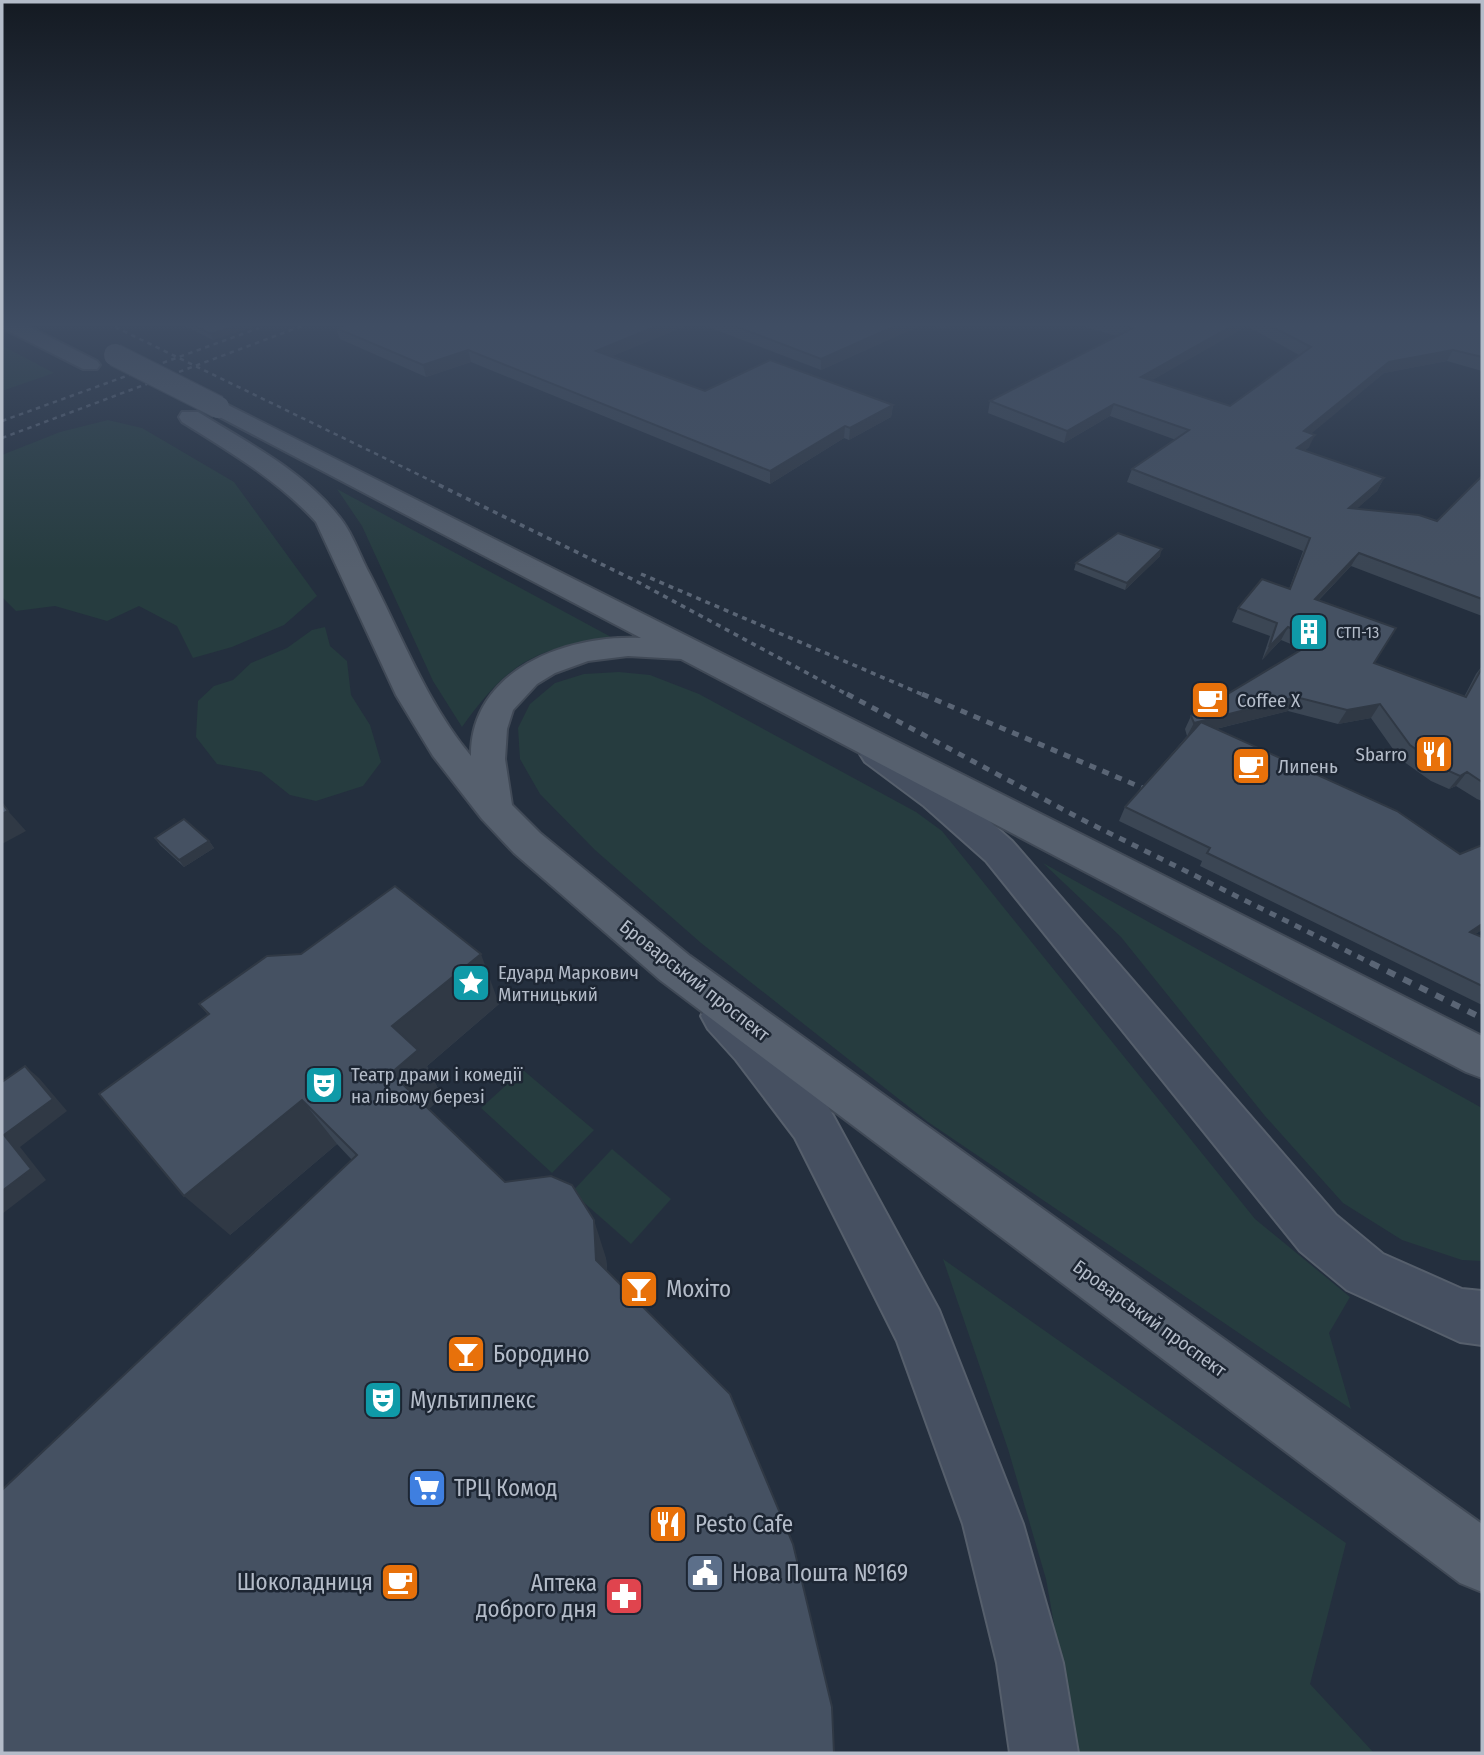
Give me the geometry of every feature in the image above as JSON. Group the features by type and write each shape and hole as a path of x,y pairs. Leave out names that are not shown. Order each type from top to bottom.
{"main road":[{"name":"Броварський проспект","path":"187,405 693,652 1482,1058"},
{"name":"Броварський проспект","path":"193,405 305,494 328,519 412,695 445,748 495,810 527,843 675,968 1482,1561"},
{"path":"495,810 488,759 490,728 503,699 521,680 546,665 574,655 628,647 693,652"},
{"path":"818,716 937,797 999,851 1318,1233 1365,1272 1460,1315 1482,1318"},
{"path":"675,968 752,1046 811,1123 920,1329 993,1524 1030,1663 1044,1753"}],"green space":[{"path":"108,420 142,428 234,482 317,596 284,625 232,647 193,658 177,626 139,606 107,621 55,606 16,611 2,597 2,455 60,432"},
{"path":"337,489 611,637 561,647 524,662 494,688 462,727 433,681 362,526"},
{"path":"325,627 330,646 347,661 351,695 370,725 381,762 363,786 316,801 290,795 261,772 217,764 196,737 198,701 214,686 233,680 251,663 287,648 312,630"},
{"path":"619,672 650,675 699,694 916,812 942,831 1255,1219 1350,1297 1329,1333 1351,1409 928,1122 701,943 595,850 540,794 520,759 518,728 530,704 555,683 584,674"},
{"path":"1043,863 1482,1108 1482,1261 1462,1260 1402,1240 1343,1203 1265,1116 1121,937"},
{"path":"523,1070 594,1130 552,1173 481,1108"},
{"path":"612,1149 671,1199 631,1244 572,1192"},
{"path":"943,1259 1346,1543 1310,1684 1374,1753 1077,1753 1046,1579 1008,1449"}],"building":[{"path":"605,405 893,405 850,428 845,426 770,471"},
{"path":"1000,405 1112,405 1067,431"},
{"path":"1117,405 1336,405 1304,431 1315,435 1297,448 1384,478 1349,508 1419,515 1437,521 1482,476 1482,599 1359,553 1315,599 1396,628 1374,663 1466,697 1482,668 1482,782 1467,772 1460,776 1442,768 1410,745 1380,704 1347,710 1296,697 1194,723 1191,716 1319,639 1288,627 1269,647 1277,623 1238,608 1262,579 1290,589 1310,538 1132,469 1189,430"},
{"path":"1118,533 1162,549 1127,583 1076,563"},
{"path":"1201,722 1397,811 1460,854 1482,845 1482,924 1470,932 1482,937 1482,986 1207,853 1210,848 1125,807"},
{"path":"2,803 8,811 2,814"},
{"path":"184,819 209,841 179,860 155,838"},
{"name":"ТРЦ Комод","path":"395,886 481,954 392,1026 418,1050 391,1073 505,1182 551,1176 572,1185 594,1220 596,1260 730,1394 793,1544 832,1707 834,1753 2,1753 2,1490 357,1155 302,1100 184,1196 99,1094 209,1014 199,1004 267,956 301,954"},
{"path":"25,1066 53,1099 4,1135 31,1169 2,1191 2,1082"}],"railway":[{"path":"2,421 46,405"},
{"path":"2,438 91,405"},
{"path":"275,405 442,486"},
{"path":"439,485 634,580 850,696"},
{"path":"641,574 926,696"},
{"path":"847,694 1081,819 1375,965"},
{"path":"922,694 1159,795"},
{"path":"1371,963 1482,1018"}],"place":[{"name":"СТП-13","path":"1309,632"},
{"name":"Coffee X","path":"1210,700"},
{"name":"Sbarro","path":"1434,754"},
{"name":"Липень","path":"1251,766"},
{"name":"Едуард Маркович Митницький","path":"471,983"},
{"name":"Театр драми і комедії на лівому березі","path":"324,1085"},
{"name":"Мохіто","path":"639,1289"},
{"name":"Бородино","path":"466,1354"},
{"name":"Мультиплекс","path":"383,1400"},
{"name":"ТРЦ Комод","path":"427,1488"},
{"name":"Pesto Cafe","path":"668,1524"},
{"name":"Нова Пошта №169","path":"705,1573"},
{"name":"Шоколадниця","path":"400,1582"},
{"name":"Аптека доброго дня","path":"624,1596"}]}
